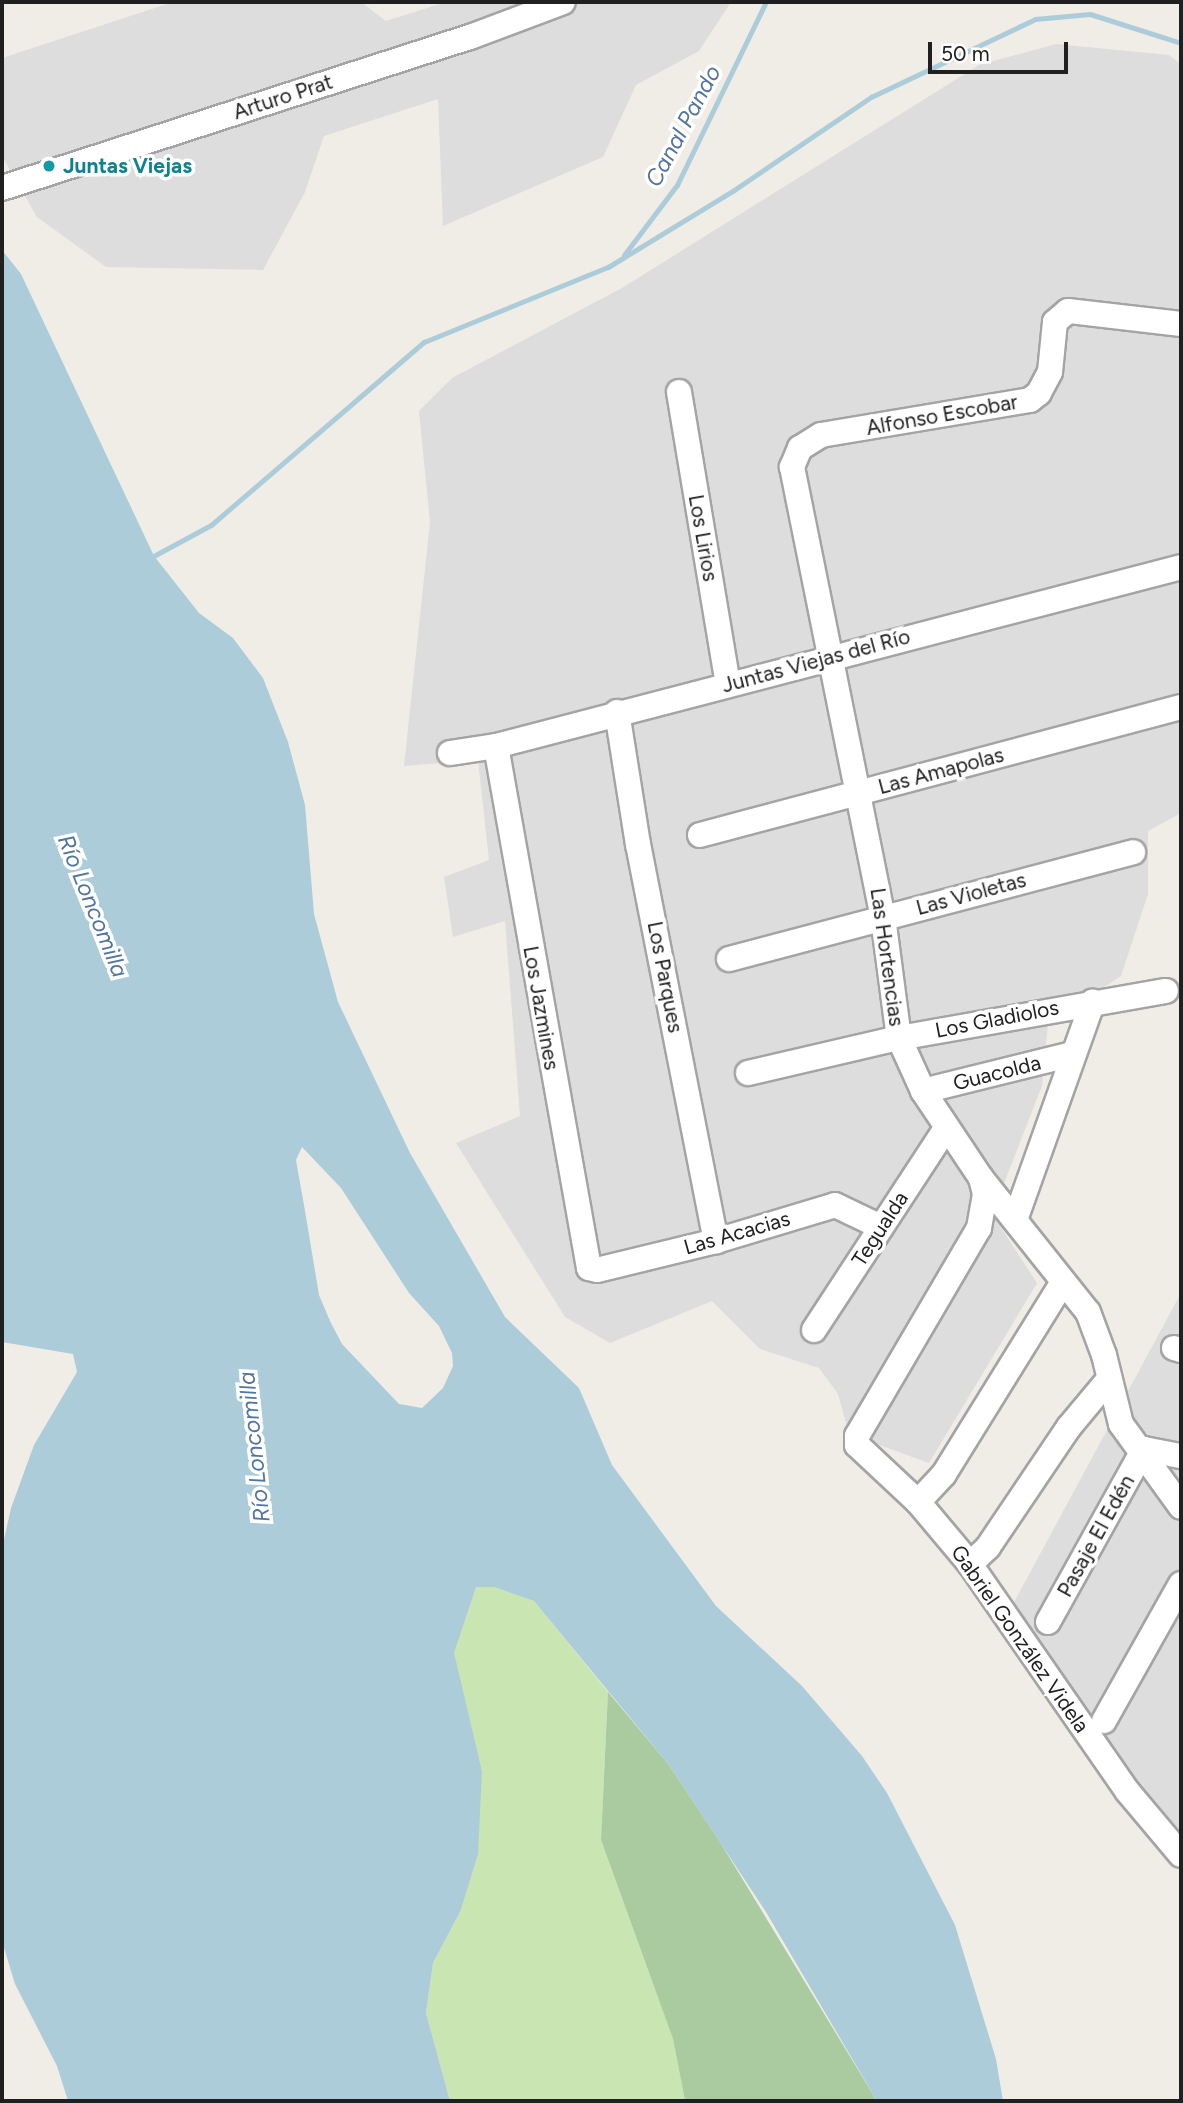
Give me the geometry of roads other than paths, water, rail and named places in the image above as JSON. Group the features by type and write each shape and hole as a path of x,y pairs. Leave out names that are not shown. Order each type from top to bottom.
{"street":[{"name":"Arturo Prat","path":"2,188 470,37 563,2"},
{"name":"Alfonso Escobar","path":"793,479 800,449 821,435 1030,400 1039,393 1050,372 1055,322 1068,311 1181,324"},
{"name":"Los Lirios","path":"679,392 728,684"},
{"name":"Las Hortencias","path":"793,479 883,917 899,1038 923,1091 946,1128 981,1178 1088,1312 1121,1424 1139,1444 1181,1507"},
{"name":"Juntas Viejas del Río","path":"450,754 496,746 617,712 1181,567"},
{"name":"Las Amapolas","path":"700,835 1181,707"},
{"name":"Los Parques","path":"617,712 638,844 716,1241"},
{"name":"Los Jazmines","path":"496,746 589,1268"},
{"name":"Las Violetas","path":"729,959 1132,852"},
{"name":"Los Gladiolos","path":"748,1073 899,1038 1166,990"},
{"path":"1015,1220 1093,1001"},
{"name":"Guacolda","path":"923,1091 1072,1055"},
{"name":"Tegualda","path":"814,1330 946,1128"},
{"name":"Gabriel González Videla","path":"981,1178 985,1194 979,1228 860,1430 857,1445 918,1502 970,1564 1128,1792 1181,1856"},
{"name":"Las Acacias","path":"589,1268 716,1241 835,1205 881,1227"},
{"path":"918,1502 944,1474 1063,1282"},
{"path":"970,1564 988,1547 1069,1427 1109,1379"},
{"path":"1139,1444 1181,1456"},
{"name":"Pasaje El Edén","path":"1048,1622 1139,1444"},
{"path":"1104,1720 1181,1584"}],"water":[{"name":"Río Loncomilla","path":"2,250 21,274 154,556 199,613 233,638 263,678 288,742 305,805 314,914 338,1002 410,1153 505,1317 579,1388 612,1465 716,1606 802,1686 862,1756 887,1793 955,1925 996,2059 1003,2101 877,2101 766,1912 669,1765 534,1601 494,1587 476,1587 454,1653 482,1771 478,1854 460,1912 433,1963 426,2013 450,2101 68,2101 57,2066 15,1984 2,1941 2,1549 11,1508 34,1445 77,1372 73,1354 2,1342","holes":["302,1147 341,1188 409,1293 439,1326 452,1353 453,1366 443,1388 422,1408 399,1404 342,1344 319,1295 296,1160"]}],"waterway":[{"name":"Canal Pando","path":"624,255 677,185 766,2"},
{"path":"148,559 211,525 424,342 608,267 734,190 871,97 1035,19 1090,14 1181,43"}],"place":[{"name":"Juntas Viejas","path":"49,166"}]}
